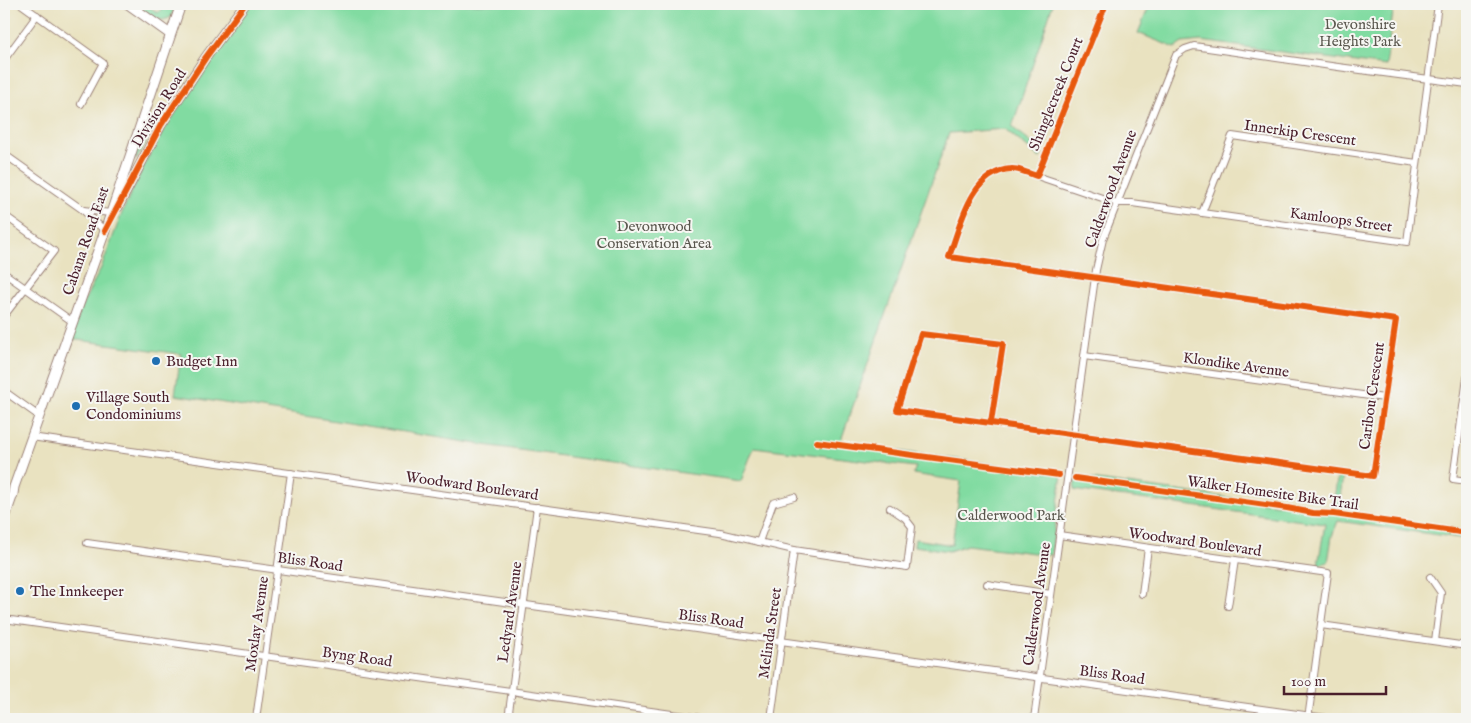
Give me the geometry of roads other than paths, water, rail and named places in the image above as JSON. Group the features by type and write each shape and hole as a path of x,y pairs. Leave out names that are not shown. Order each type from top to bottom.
{"main road":[{"path":"128,4 170,34"},
{"name":"Cabana Road East","path":"4,520 105,231 181,4"},
{"name":"Division Road","path":"105,231 161,125 206,57 245,4"},
{"name":"Cabana Road East","path":"4,503 8,492 14,487"}],"street":[{"path":"21,4 103,63 81,104"},
{"name":"Shinglecreek Court","path":"1037,176 1106,4"},
{"name":"Kamloops Street","path":"1037,176 1117,203 1407,242 1438,4"},
{"path":"4,60 37,15"},
{"name":"Calderwood Avenue","path":"1034,719 1094,277 1103,238 1176,55 1184,49 1194,46 1467,84"},
{"name":"Innerkip Crescent","path":"1202,213 1232,136 1417,163"},
{"path":"4,154 83,210 105,231"},
{"path":"1037,176 1013,168 997,172 984,180 969,201 949,257 1094,277"},
{"path":"83,210 111,212"},
{"path":"4,215 54,251 4,316"},
{"path":"4,273 73,322"},
{"name":"Caribou Crescent","path":"1073,434 1373,476 1396,320 1094,277"},
{"path":"990,422 1003,344 922,334 897,410 1073,434"},
{"name":"Klondike Avenue","path":"1084,356 1384,398"},
{"path":"1467,378 1453,479 1467,481"},
{"path":"4,391 39,416"},
{"name":"Woodward Boulevard","path":"32,437 720,533 794,550 907,567 912,527 905,518 890,508"},
{"name":"Moxlay Avenue","path":"256,719 290,473"},
{"path":"759,542 774,503 794,497"},
{"name":"Ledyard Avenue","path":"508,719 537,507"},
{"name":"Woodward Boulevard","path":"1059,535 1328,574 1321,625"},
{"name":"Bliss Road","path":"86,543 782,641 1308,718 1333,719"},
{"path":"1142,594 1148,548"},
{"name":"Melinda Street","path":"771,719 794,550"},
{"path":"1228,606 1235,560"},
{"path":"1430,577 1441,593 1435,641"},
{"path":"987,584 1051,594"},
{"name":"Byng Road","path":"4,619 707,719"},
{"path":"1308,718 1321,625 1467,646"}],"place":[{"name":"Budget Inn","path":"156,361"},
{"name":"Village South Condominiums","path":"76,406"},
{"name":"The Innkeeper","path":"20,591"}],"park label":[{"name":"Devonshire Heights Park","path":"1360,32"},
{"name":"Devonwood Conservation Area","path":"654,234"},
{"name":"Calderwood Park","path":"1011,515"}]}
